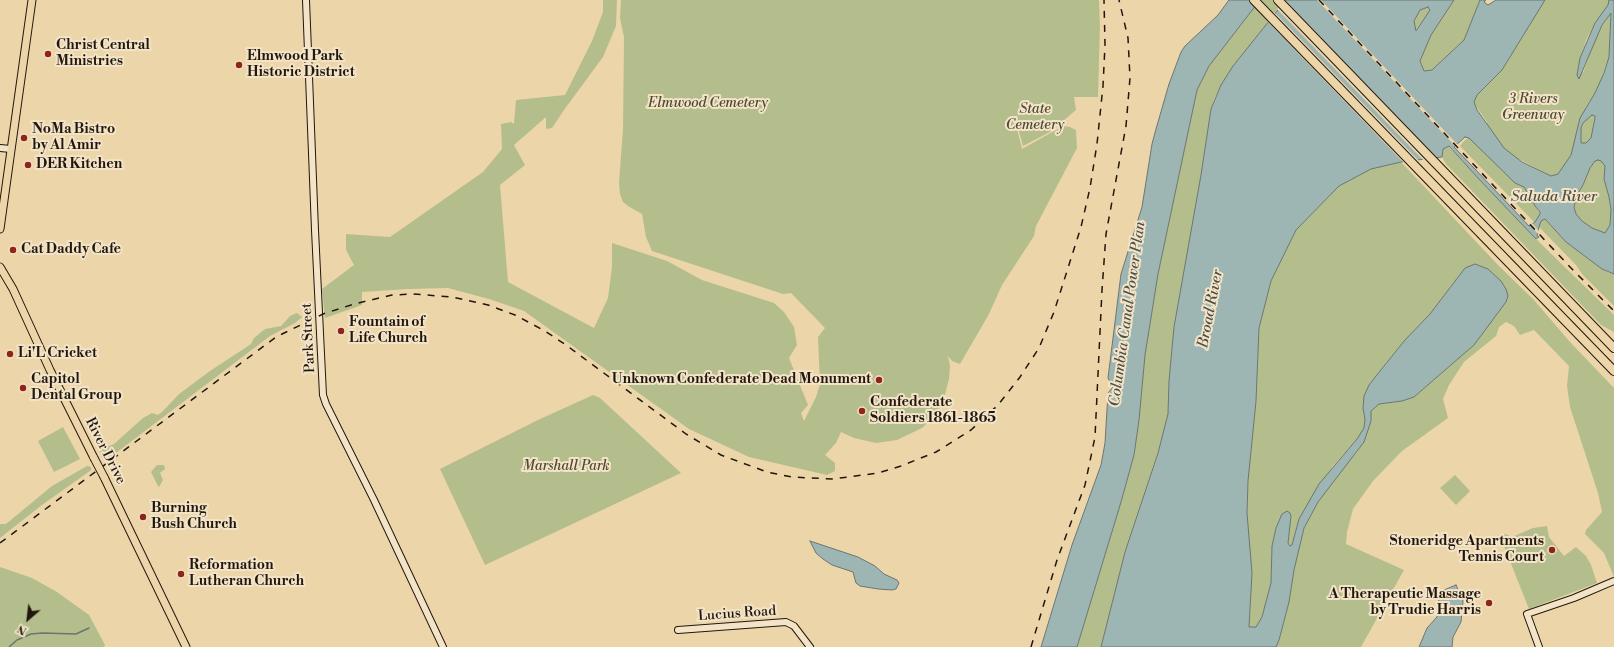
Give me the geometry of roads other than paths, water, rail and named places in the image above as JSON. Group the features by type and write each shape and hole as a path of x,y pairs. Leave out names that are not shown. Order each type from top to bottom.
{"highway":[{"path":"1254,0 1614,371"},
{"path":"1278,0 1614,348"}],"main road":[{"path":"0,229 32,0"},
{"name":"River Drive","path":"0,267 186,647"}],"street":[{"name":"Park Street","path":"306,0 323,395 443,647"},
{"path":"0,148 12,149"},
{"path":"1539,647 1527,614 1614,581"},
{"name":"Lucius Road","path":"678,630 786,622 794,626 810,647"}],"water":[{"name":"Columbia Canal Power Plan","path":"1229,0 1260,0 1209,66 1197,90 1158,274 1145,355 1134,455 1121,502 1077,647 1041,647 1072,545 1101,465 1105,443 1108,393 1113,387 1108,378 1121,274 1142,207 1152,144 1169,84 1181,52 1185,46 1218,15"},
{"path":"1286,0 1454,0 1431,35 1420,61 1424,71 1432,70 1464,40 1480,0 1486,0 1484,2 1488,5 1496,0 1545,0 1502,70 1477,95 1474,102 1477,110 1504,148 1522,162 1551,176 1558,174 1571,155 1580,118 1595,93 1604,73 1609,57 1611,13 1602,25 1579,79 1577,75 1580,58 1595,23 1608,5 1609,0 1614,0 1614,274 1602,269 1566,242 1545,219 1541,221 1537,236 1539,237 1536,239 1449,146 1443,149 1442,157 1401,162 1371,169 1339,186 1296,230 1271,281 1259,328 1256,401 1248,481 1247,513 1252,573 1249,627 1256,627 1262,617 1271,583 1272,546 1276,528 1282,514 1287,511 1291,516 1288,543 1290,546 1292,545 1299,519 1319,484 1357,439 1364,428 1364,396 1369,385 1376,376 1405,340 1430,314 1465,268 1475,264 1488,269 1501,281 1506,289 1508,296 1506,302 1474,345 1414,397 1402,401 1379,404 1371,411 1371,421 1364,442 1318,502 1304,528 1294,570 1289,602 1276,647 1101,647 1125,552 1158,453 1168,414 1169,381 1174,327 1211,109 1221,85 1233,66","holes":["1428,7 1430,10 1416,31 1414,21 1420,10","1592,115 1595,116 1591,138 1586,143 1581,143 1581,128 1583,123","1465,137 1469,138 1515,183 1524,187 1540,212 1535,222 1529,226 1454,147","1595,161 1601,161 1605,166 1604,179 1611,209 1610,225 1605,233 1592,228 1582,221 1576,214 1574,207 1577,195"]},
{"path":"810,541 858,557 875,566 884,574 897,580 899,583 896,589 878,589 860,586 856,583 853,572 832,565 823,559 816,553"},
{"path":"1456,585 1463,601 1461,622 1453,637 1452,647 1419,647 1427,628 1437,617 1438,602 1444,590"}],"waterway":[{"path":"9,647 17,640 31,634 76,634 89,628"}],"railway":[{"path":"0,543 276,337 323,314 354,304 392,295 413,294 452,297 488,305 515,315 545,331 566,345 686,434 721,455 767,472 792,477 833,479 878,473 901,466 936,452 971,430 998,405 1020,377 1039,348 1054,312 1081,227 1090,188 1097,144 1103,86 1105,45 1104,0"},
{"path":"1031,647 1057,560 1085,485 1095,437 1106,234 1126,126 1130,78 1128,38 1119,0"},
{"path":"1319,0 1571,268 1614,311"}],"place":[{"name":"Christ Central Ministries","path":"48,54"},
{"name":"Elmwood Park Historic District","path":"239,65"},
{"name":"NoMa Bistro by Al Amir","path":"24,138"},
{"name":"DER Kitchen","path":"28,165"},
{"name":"Cat Daddy Cafe","path":"13,250"},
{"name":"Fountain of Life Church","path":"341,331"},
{"name":"Li'L Cricket","path":"10,354"},
{"name":"Unknown Confederate Dead Monument","path":"879,380"},
{"name":"Capitol Dental Group","path":"23,388"},
{"name":"Confederate Soldiers 1861-1865","path":"862,411"},
{"name":"Burning Bush Church","path":"143,517"},
{"name":"Stoneridge Apartments Tennis Court","path":"1552,550"},
{"name":"Reformation Lutheran Church","path":"181,574"},
{"name":"A Therapeutic Massage by Trudie Harris","path":"1489,603"}],"park label":[{"name":"Elmwood Cemetery","path":"708,104"},
{"name":"3 Rivers Greenway","path":"1533,108"},
{"name":"State Cemetery","path":"1035,118"},
{"name":"Marshall Park","path":"566,467"}],"water label":[{"name":"Saluda River","path":"1554,197"},
{"name":"Broad River","path":"1211,309"}]}
